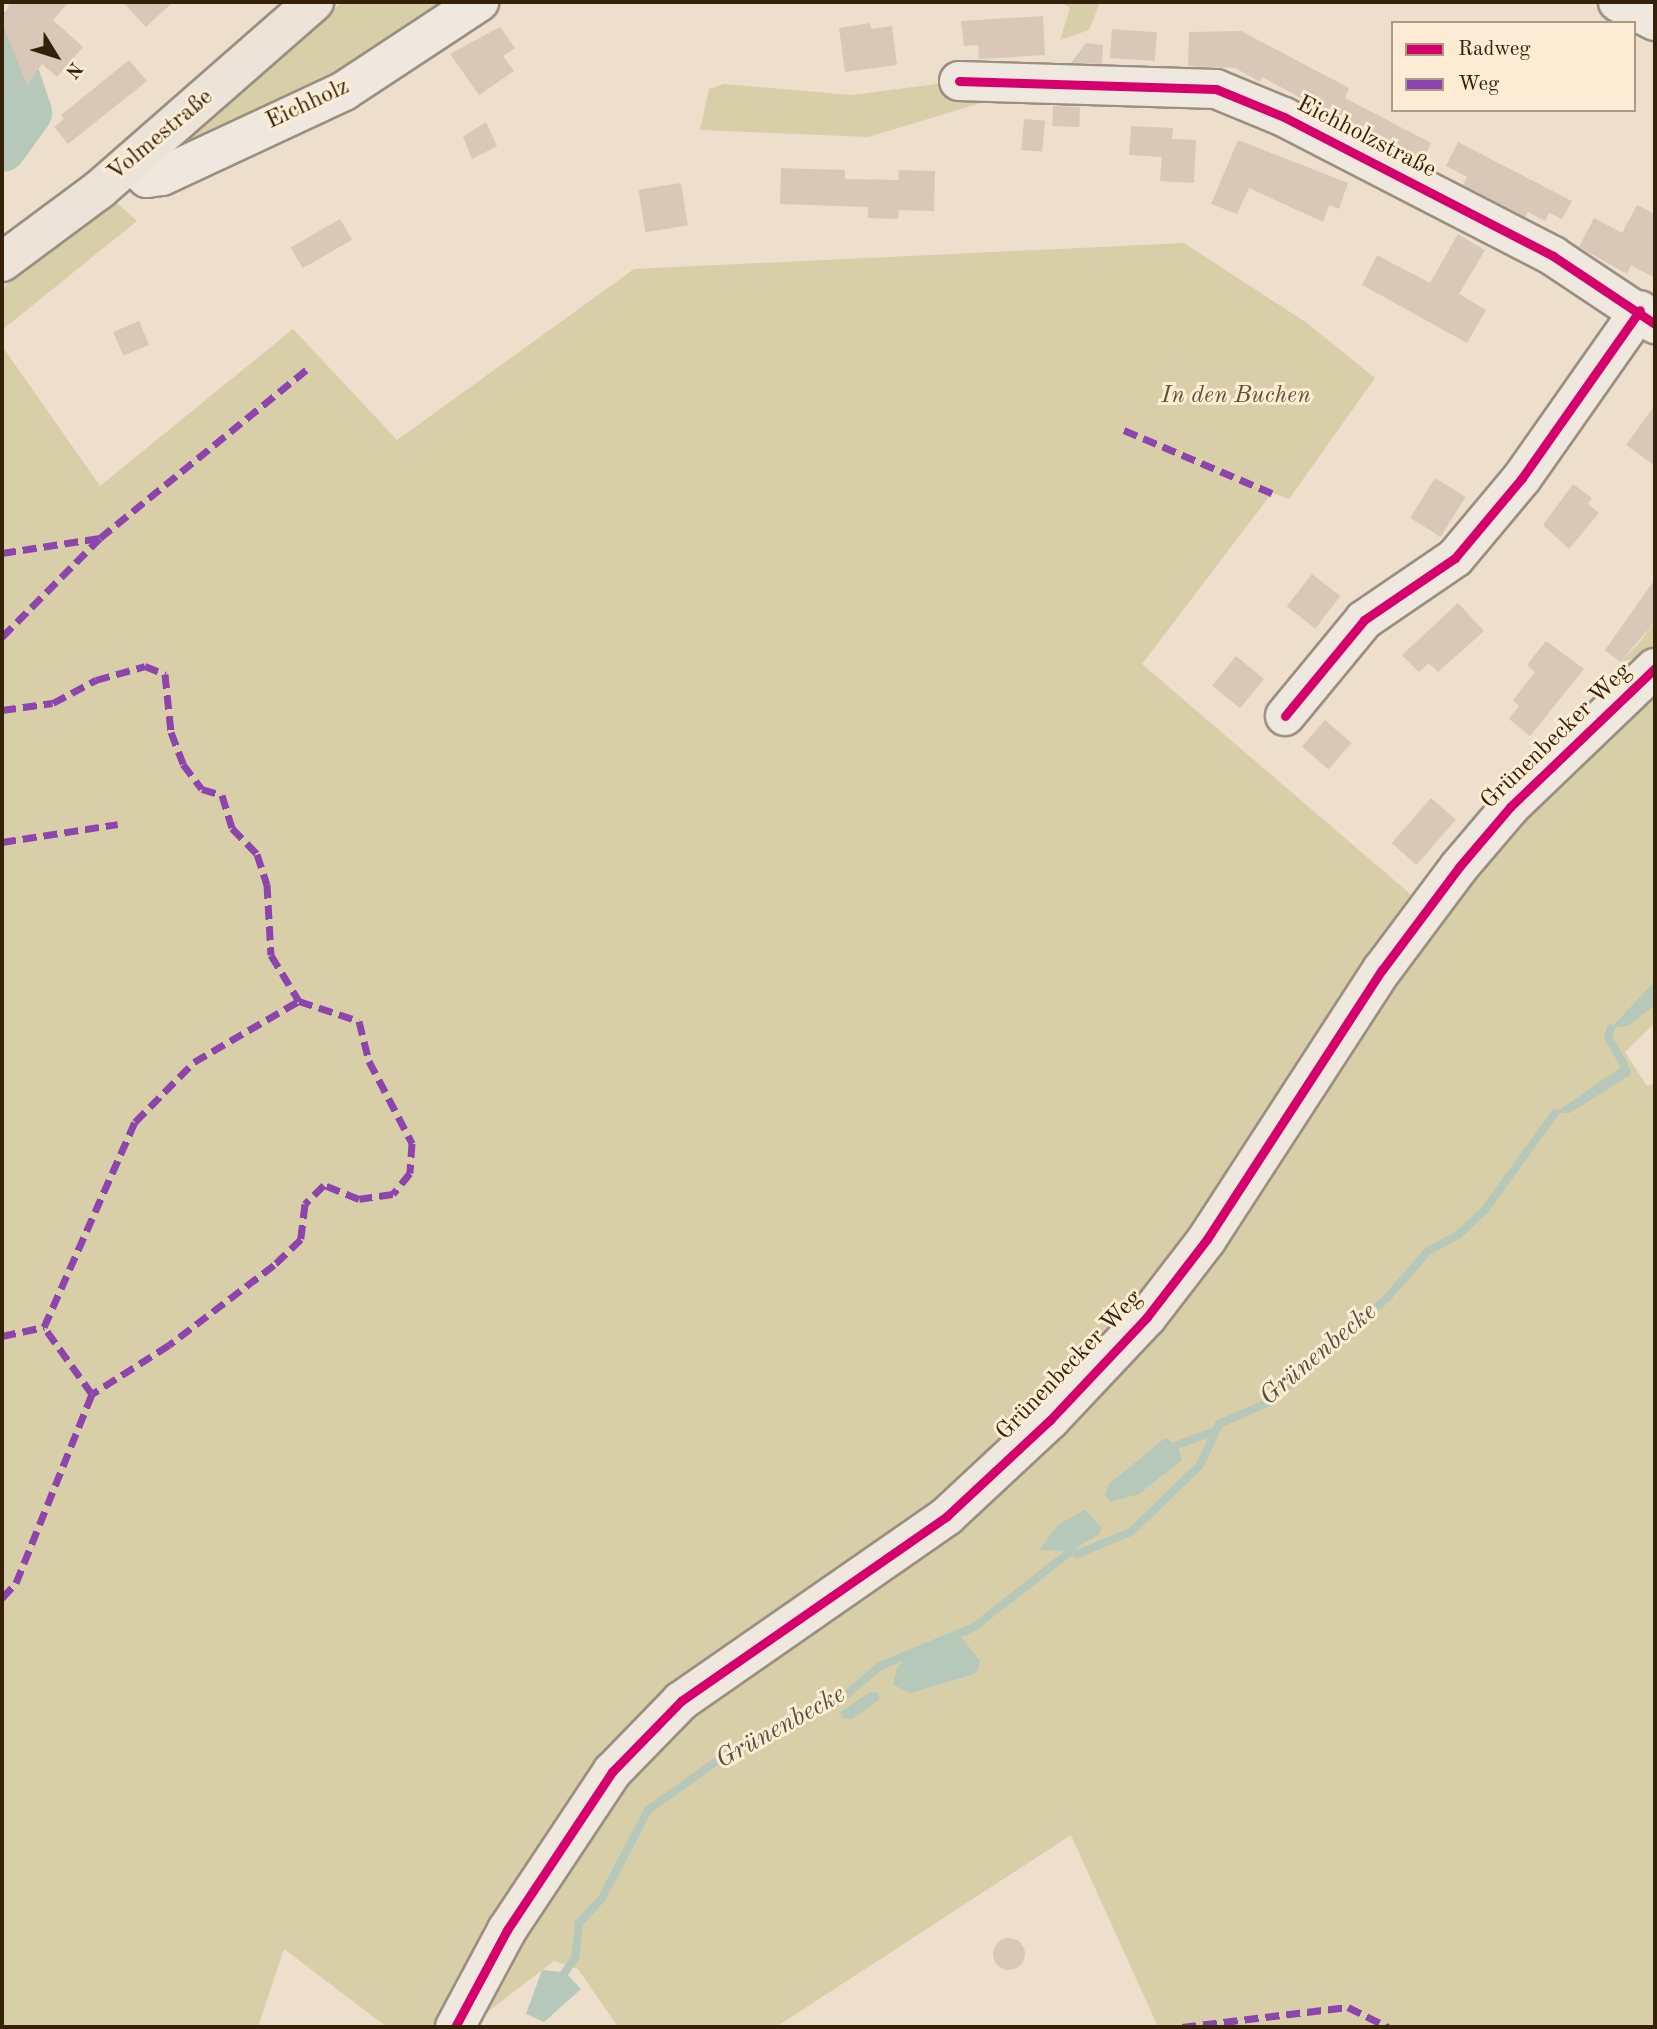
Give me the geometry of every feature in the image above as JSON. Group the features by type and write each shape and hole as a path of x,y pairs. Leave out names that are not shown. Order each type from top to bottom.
{"main road":[{"name":"Volmestraße","path":"2,261 130,163 313,2"}],"street":[{"name":"Eichholz","path":"130,163 147,178 162,176 344,90 479,2"},
{"path":"1618,2 1655,21"},
{"name":"Eichholzstraße","path":"959,81 1216,89 1284,117 1553,256 1648,317 1522,478 1455,558 1364,620 1285,716"},
{"name":"Grünenbecker Weg","path":"455,2027 507,1930 612,1772 681,1701 947,1516 1059,1410 1147,1317 1207,1239 1382,970 1459,867 1510,807 1655,668"}],"green space":[{"path":"342,2 474,2 157,167"},
{"path":"1061,2 1100,2 1089,30 1060,40 1070,8"},
{"path":"959,81 1050,82 868,137 700,130 709,89 724,84 852,95"},
{"path":"115,201 137,221 2,330 2,288"},
{"name":"In den Buchen","path":"1184,243 1307,323 1375,378 1289,499 1272,493 1142,664 1416,899 1141,1309 944,1505 731,1647 442,2027 387,2027 284,1949 258,2027 2,2027 2,346 100,486 293,329 397,440 634,269"},
{"path":"1655,622 1655,654 1620,662 1638,644"},
{"path":"1655,689 1655,1023 1625,1052 1647,1086 1655,1083 1655,2027 1158,2027 1071,1835 776,2027 618,2027 578,1969 554,1961 468,2027 615,1786 694,1713 1162,1324 1441,918 1518,819"}],"shaded area":[{"path":"1655,981 1655,1005 1628,1026 1611,1028"},
{"path":"1624,1065 1631,1068 1630,1075 1570,1113 1555,1113"},
{"path":"1165,1438 1177,1445 1182,1460 1139,1494 1110,1502 1105,1495 1109,1484"},
{"path":"1085,1510 1102,1528 1099,1534 1071,1551 1039,1550 1058,1525"},
{"path":"959,1634 980,1661 977,1673 911,1693 893,1685 897,1668 909,1654"},
{"path":"870,1692 879,1693 879,1700 852,1719 843,1719 840,1712"},
{"path":"542,1970 565,1972 581,1989 544,2022 526,2014"}],"building":[{"path":"10,2 69,2 53,20 83,47 57,77 42,64 27,85 2,22"},
{"path":"123,2 173,2 146,27"},
{"path":"1043,16 1045,55 979,59 978,45 964,46 961,21"},
{"path":"870,23 871,29 892,26 897,65 845,72 839,28"},
{"path":"500,27 515,48 503,56 514,71 479,95 450,54"},
{"path":"1112,29 1157,32 1155,61 1110,58"},
{"path":"1241,31 1349,88 1345,98 1431,143 1421,163 1262,77 1260,82 1235,68 1188,66 1189,32"},
{"path":"1086,43 1103,45 1102,64 1071,63"},
{"path":"129,60 147,81 68,144 54,127 64,119 61,115"},
{"path":"1053,106 1080,107 1079,127 1052,126"},
{"path":"1024,119 1045,121 1042,152 1021,150"},
{"path":"486,122 497,146 472,159 463,137"},
{"path":"1131,126 1173,128 1172,139 1196,140 1194,183 1160,181 1162,157 1129,155"},
{"path":"1238,140 1348,183 1339,209 1329,205 1323,222 1249,188 1237,214 1211,204"},
{"path":"1458,142 1572,201 1562,219 1549,213 1545,221 1528,212 1525,217 1463,185 1467,177 1446,166"},
{"path":"781,168 845,170 845,179 898,180 899,170 935,171 934,211 899,210 898,219 868,218 868,207 780,204"},
{"path":"681,183 688,225 645,232 639,190"},
{"path":"1637,205 1655,214 1655,278 1631,265 1627,274 1579,247 1594,218 1622,233"},
{"path":"340,219 352,240 303,268 291,248"},
{"path":"1458,234 1485,250 1459,294 1486,310 1467,343 1362,285 1377,255 1430,283"},
{"path":"139,321 149,345 123,356 113,332"},
{"path":"1655,405 1655,466 1626,445"},
{"path":"1435,478 1466,497 1441,537 1410,518"},
{"path":"1573,484 1592,498 1588,504 1599,513 1569,549 1543,525"},
{"path":"1312,574 1340,596 1315,628 1287,606"},
{"path":"1655,579 1655,622 1620,662 1605,650"},
{"path":"1458,603 1484,631 1438,672 1429,663 1419,672 1402,655"},
{"path":"1546,641 1584,669 1530,736 1509,719 1519,706 1513,700 1535,672 1527,665"},
{"path":"1236,656 1264,679 1240,708 1212,686"},
{"path":"1325,720 1351,743 1328,769 1302,746"},
{"path":"1431,798 1456,820 1417,865 1392,843"},
{"path":"1009,1938 1021,1942 1025,1954 1021,1966 1009,1970 997,1966 993,1954 997,1942"}],"waterway":[{"path":"2,35 28,112 2,148"},
{"name":"Grünenbecke","path":"1611,1028 1608,1037 1624,1065"},
{"name":"Grünenbecke","path":"565,1972 575,1958 579,1923 602,1898 648,1810 724,1756 839,1701 880,1666 974,1627 1071,1551 1077,1554 1131,1532 1200,1465 1219,1424 1271,1401 1388,1297 1428,1251 1458,1235 1484,1211 1555,1113"},
{"path":"1177,1445 1212,1432"}],"marked path":[{"path":"2,637 100,538 310,367"},
{"path":"1124,430 1272,493"},
{"path":"2,553 100,538"},
{"path":"2,710 53,703 96,680 145,666 165,674 171,732 183,764 202,789 222,795 232,828 257,854 267,884 271,955 299,1001"},
{"path":"2,842 118,824"},
{"path":"2,1336 44,1327 135,1122 194,1062 299,1001 359,1021 369,1061 412,1143 410,1173 393,1194 359,1199 324,1185 305,1204 301,1239 274,1265 169,1345 92,1394"},
{"path":"2,1598 16,1583 92,1394 44,1327"},
{"path":"1182,2027 1348,2007 1388,2027"}],"cycle path":[{"path":"959,81 1216,89 1284,117 1553,256 1655,324"},
{"path":"1285,716 1364,620 1455,558 1522,478 1640,310"},
{"path":"455,2027 507,1930 612,1772 681,1701 947,1516 1050,1420 1147,1317 1207,1239 1382,970 1459,867 1510,807 1655,668"}]}
